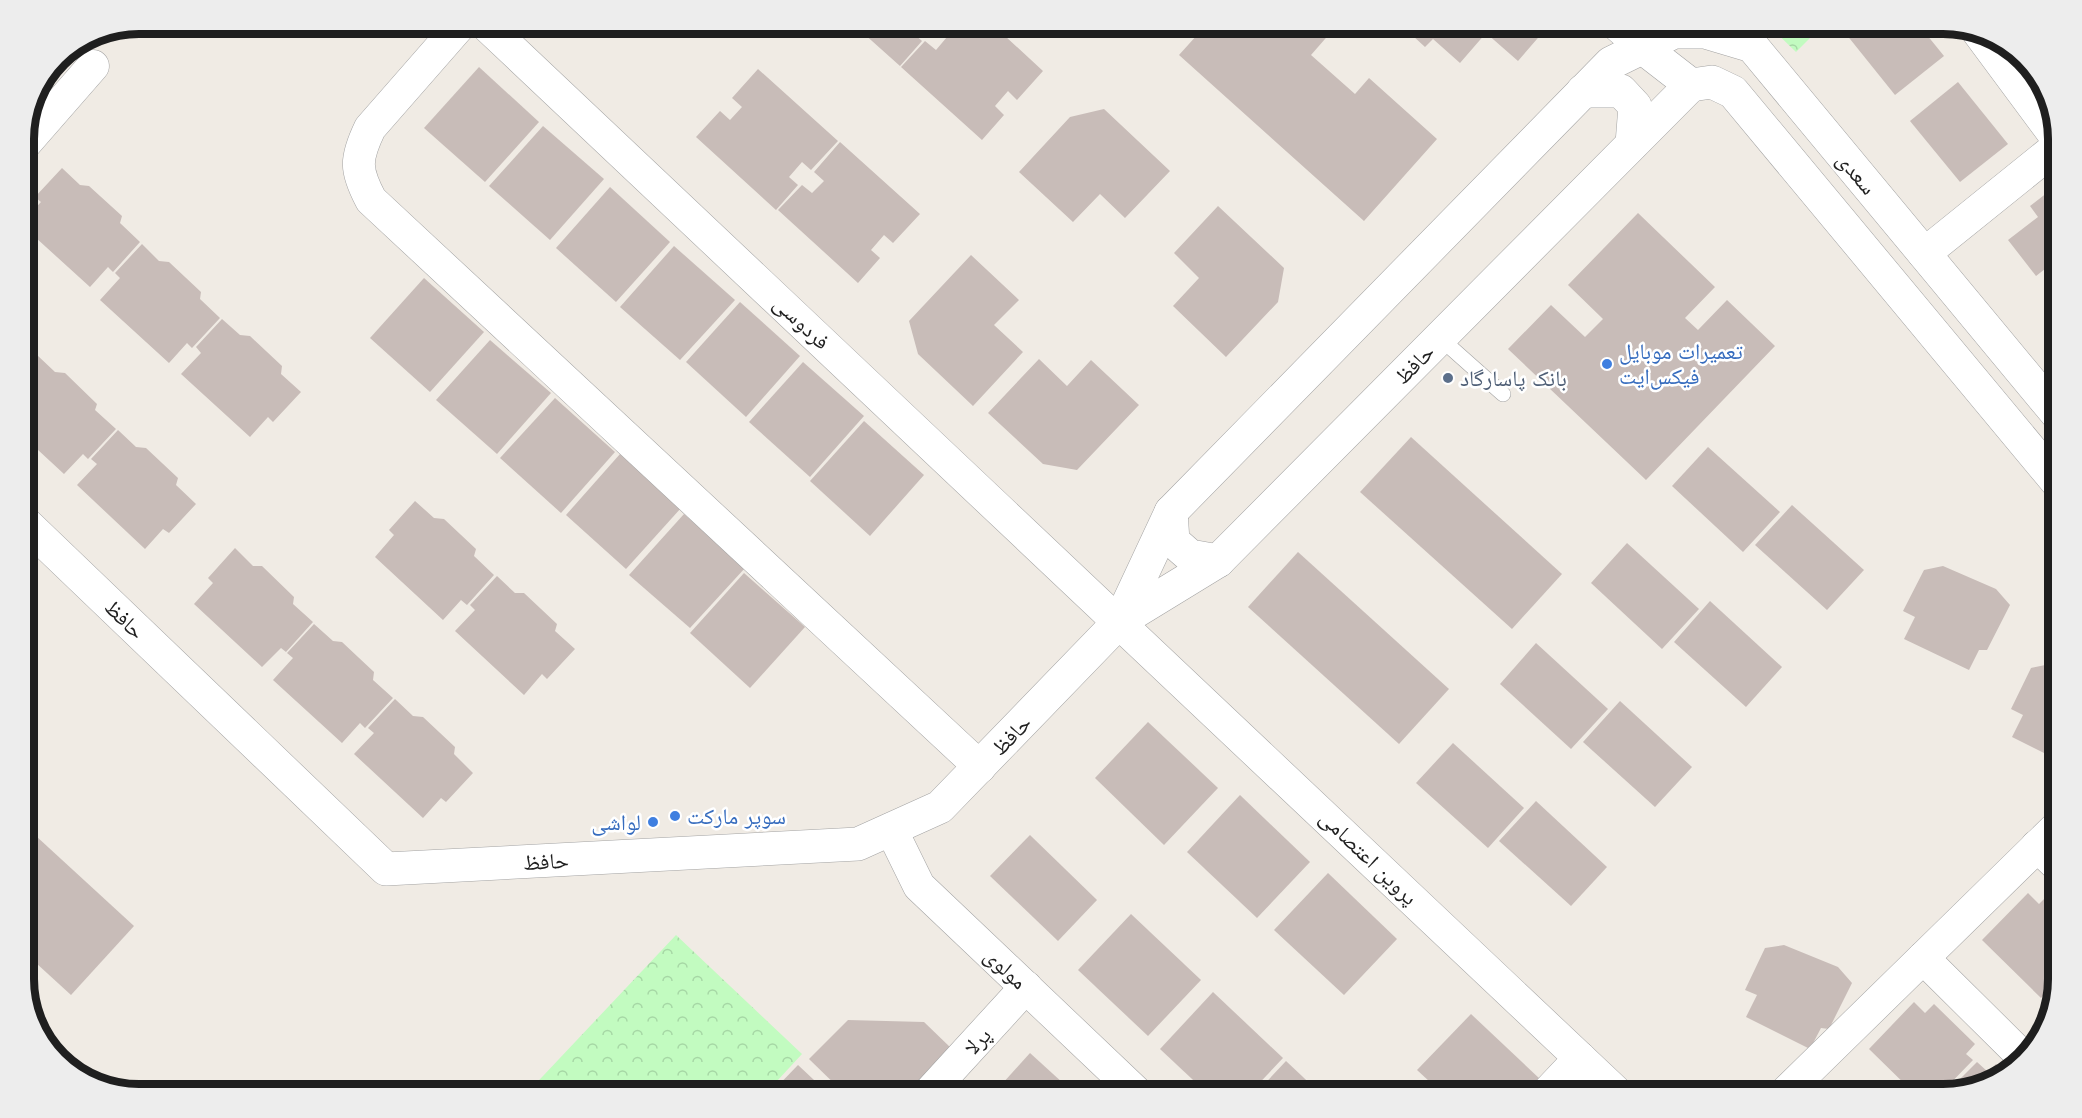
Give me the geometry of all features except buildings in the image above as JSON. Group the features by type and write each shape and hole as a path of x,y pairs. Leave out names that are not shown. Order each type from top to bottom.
{"street":[{"path":"452,34 370,128 360,148 357,168 371,200 980,767"},
{"name":"فردوسی","path":"496,34 1120,621"},
{"path":"1627,34 1691,86"},
{"name":"سعدی","path":"1611,63 1670,34"},
{"name":"سعدی","path":"1712,34 1752,46 2047,402"},
{"path":"1987,44 2046,123"},
{"name":"حافظ","path":"1120,621 1171,512 1611,63"},
{"path":"35,132 93,66"},
{"name":"سعدی","path":"1691,86 1712,82 1733,92 2047,470"},
{"name":"حافظ","path":"35,535 386,869 858,844 940,807 1120,621 1218,561 1691,86"},
{"path":"1583,91 1621,91 1635,106 1632,144"},
{"path":"1924,254 2047,155"},
{"path":"1171,512 1173,541 1190,556 1218,561"},
{"name":"پروین اعتصامی","path":"1120,621 1607,1084"},
{"name":"مولوی","path":"891,829 919,886 1128,1084"},
{"path":"1804,1084 1923,958 2048,849"},
{"path":"1923,958 2017,1052"},
{"name":"پرلا","path":"937,1084 1026,987"},
{"path":"1555,1084 1580,1058"}],"lane":[{"path":"1440,338 1503,394"}],"green space":[{"path":"1777,34 1814,34 1796,52"},
{"path":"676,935 802,1054 774,1084 535,1084"}],"place":[{"name":"تعمیرات موبایل فیکس‌ایت","path":"1607,364"},
{"name":"بانک پاسارگاد","path":"1448,378"},
{"name":"سوپر مارکت","path":"675,816"},
{"name":"لواشی","path":"653,822"}]}
